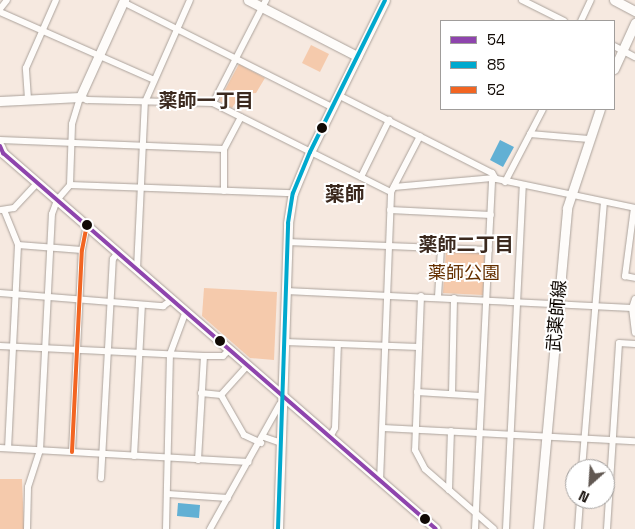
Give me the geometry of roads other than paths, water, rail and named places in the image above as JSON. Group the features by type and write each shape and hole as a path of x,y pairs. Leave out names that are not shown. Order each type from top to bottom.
{"street":[{"path":"7,0 0,10 154,80"},
{"path":"28,99 26,68 56,0"},
{"path":"137,269 144,102 190,0"},
{"path":"248,0 264,3 358,56"},
{"path":"278,529 287,242 293,193 310,152 385,0"},
{"path":"522,0 562,20"},
{"path":"581,20 591,0"},
{"path":"614,0 635,11"},
{"path":"27,529 28,487 40,450 53,207 70,185 72,124 80,97 123,1 332,107"},
{"path":"213,103 264,3"},
{"path":"615,64 618,48 635,23"},
{"path":"618,48 635,57"},
{"path":"338,95 492,173 494,178 475,529"},
{"path":"1,102 80,97 87,100 213,103 361,178 393,189 494,178 523,186 634,208 625,276 635,278"},
{"path":"505,182 542,110"},
{"name":"武薬師線","path":"538,529 569,194 600,110"},
{"path":"224,191 224,149 241,118"},
{"path":"361,178 389,120"},
{"path":"530,134 589,138"},
{"path":"380,481 390,210 393,189 420,136"},
{"path":"0,140 224,149"},
{"path":"1,150 436,529"},
{"path":"8,448 18,245 2,210 14,208 37,183"},
{"path":"70,185 293,193"},
{"path":"506,529 523,186"},
{"path":"583,459 604,202"},
{"path":"390,210 491,215"},
{"path":"72,452 82,250 86,225"},
{"path":"287,242 489,250"},
{"path":"18,245 82,250"},
{"path":"438,297 441,248"},
{"path":"101,478 113,259 118,252"},
{"path":"286,290 558,302 632,308"},
{"path":"0,294 162,306 173,299"},
{"path":"421,296 415,450 420,464 494,529"},
{"path":"452,394 454,298"},
{"path":"635,299 632,308 635,333"},
{"path":"134,456 142,305"},
{"path":"166,529 170,354 186,311"},
{"path":"285,342 419,347"},
{"path":"607,529 619,343 635,344"},
{"path":"330,437 335,428 338,344"},
{"path":"0,346 204,356 223,356 230,349"},
{"path":"198,460 204,356"},
{"path":"221,395 248,365"},
{"path":"417,392 481,396"},
{"path":"201,394 221,395"},
{"path":"221,395 244,435 281,443"},
{"path":"210,529 262,440 283,396"},
{"path":"383,428 635,441"},
{"path":"449,490 452,431"},
{"path":"0,448 249,462"},
{"path":"168,494 228,498"},
{"path":"578,529 579,509"}],"water":[{"path":"500,140 514,147 503,167 490,160"},
{"path":"178,503 200,505 199,518 177,516"}],"district":[{"name":"薬師一丁目","path":"206,101"},
{"name":"薬師","path":"345,194"},
{"name":"薬師二丁目","path":"466,245"}],"park label":[{"name":"薬師公園","path":"464,273"}]}
